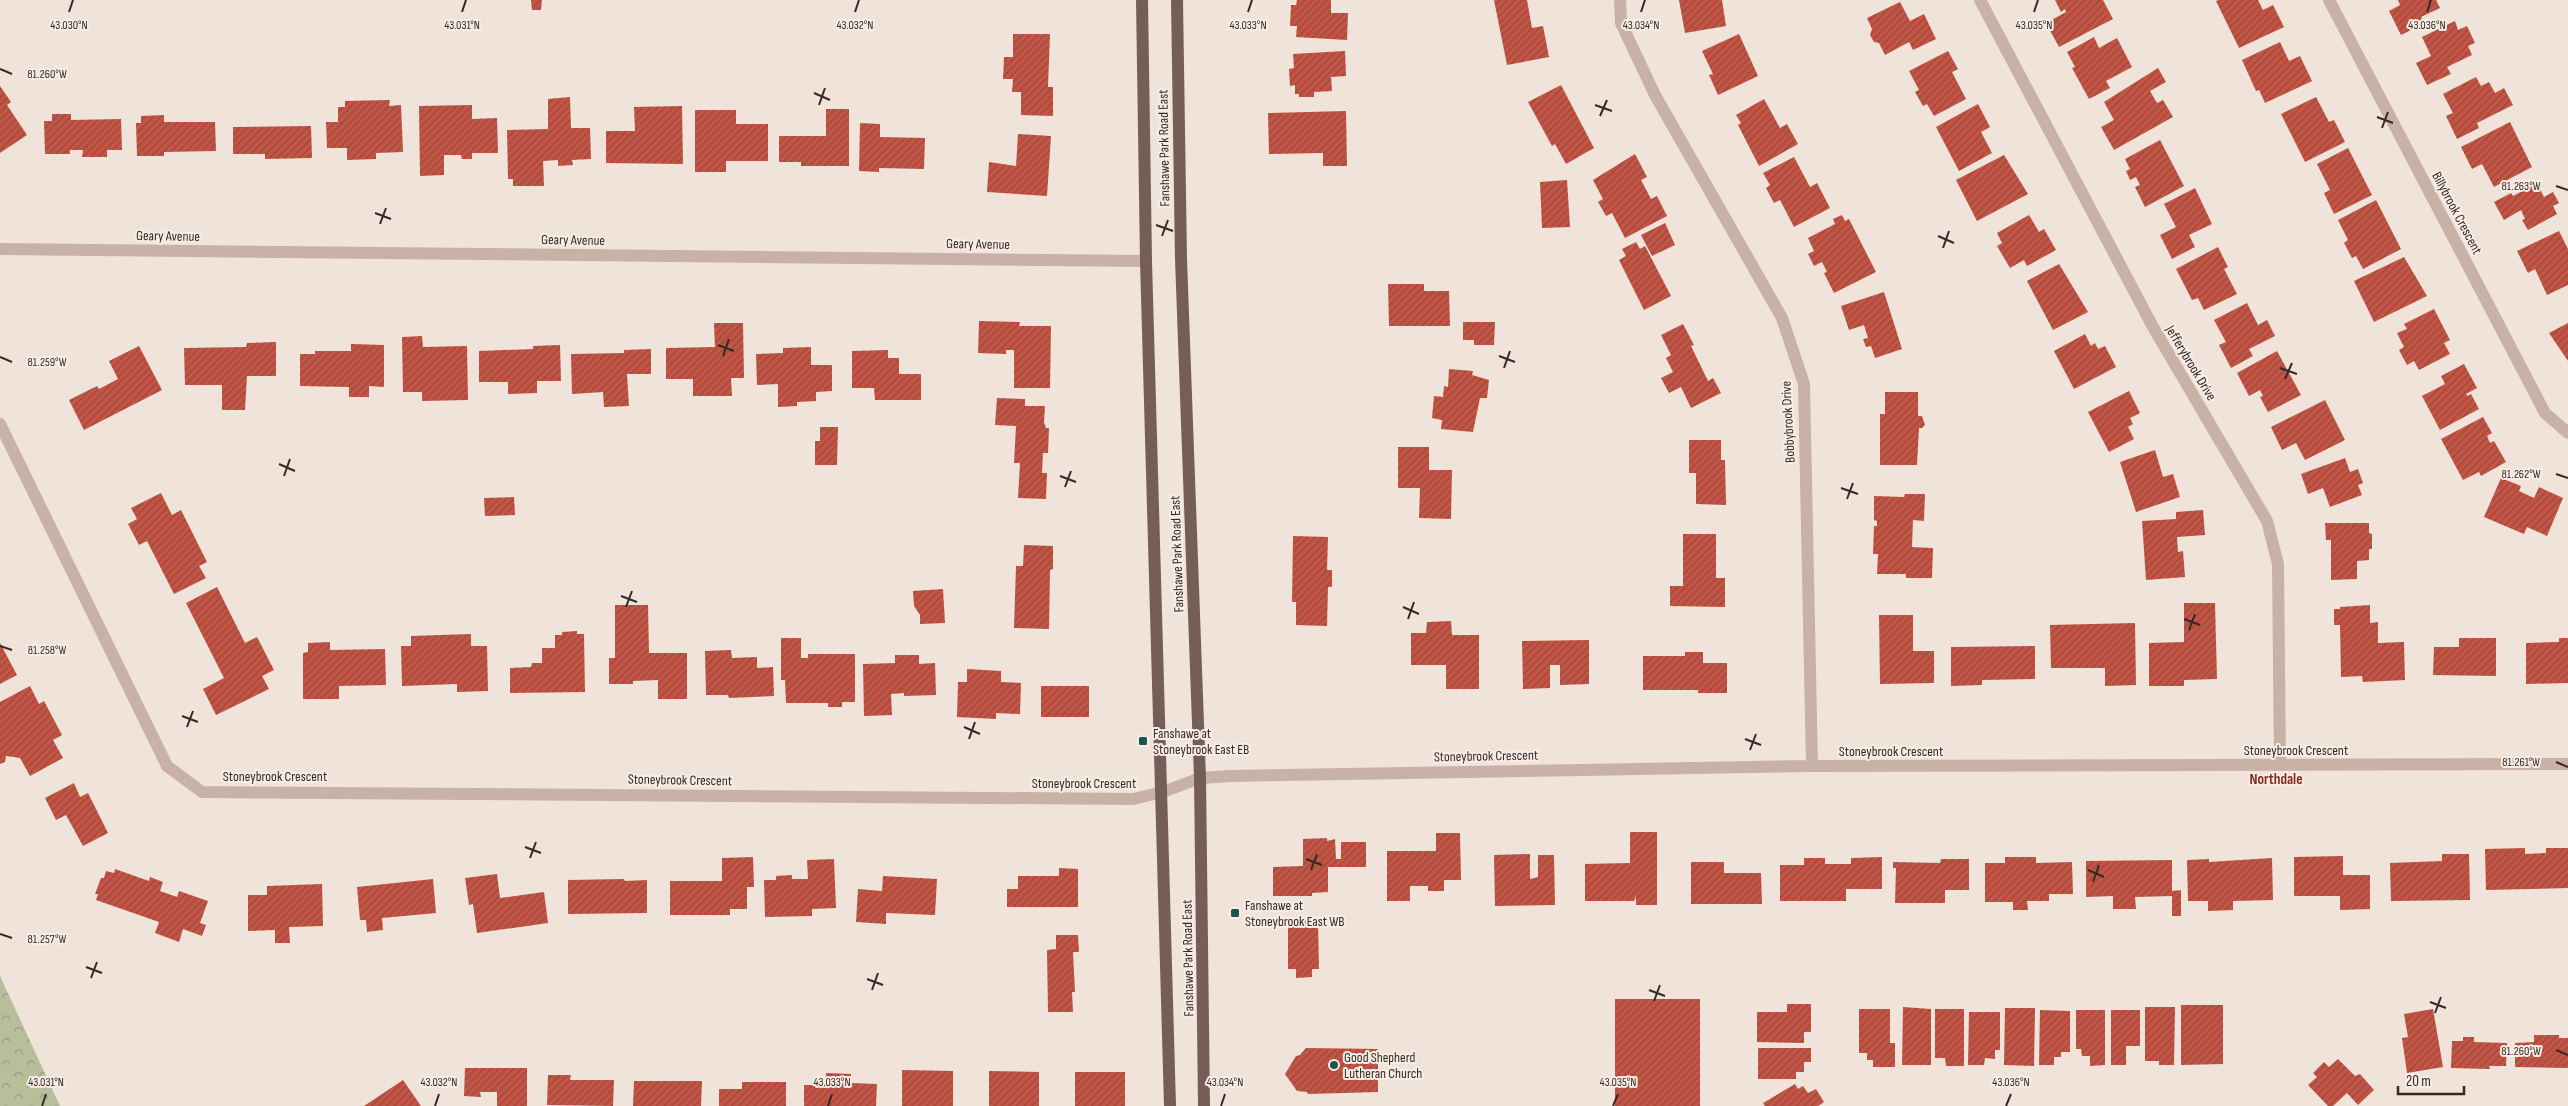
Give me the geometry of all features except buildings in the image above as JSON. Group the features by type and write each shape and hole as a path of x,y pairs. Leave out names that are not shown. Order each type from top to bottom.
{"main road":[{"name":"Fanshawe Park Road East","path":"1142,0 1146,261 1163,792 1170,1106"},
{"name":"Fanshawe Park Road East","path":"1177,0 1181,259 1200,778 1204,1106"}],"street":[{"name":"Bobbybrook Drive","path":"1620,0 1620,23 1655,95 1782,318 1804,384 1812,766"},
{"name":"Jefferybrook Drive","path":"1980,0 2153,327 2267,521 2278,564 2280,765"},
{"name":"Billybrook Crescent","path":"2329,0 2545,413 2568,433"},
{"name":"Geary Avenue","path":"0,249 1146,261"},
{"name":"Stoneybrook Crescent","path":"0,424 167,766 202,792 1133,799 1163,792 1200,778 1241,776 1812,766 2568,764"}],"green space":[{"path":"0,976 60,1106 0,1106"}],"place":[{"name":"Fanshawe at Stoneybrook East EB","path":"1143,741"},
{"name":"Fanshawe at Stoneybrook East WB","path":"1235,913"},
{"name":"Good Shepherd Lutheran Church","path":"1334,1065"}],"district":[{"name":"Northdale","path":"2276,779"}]}
